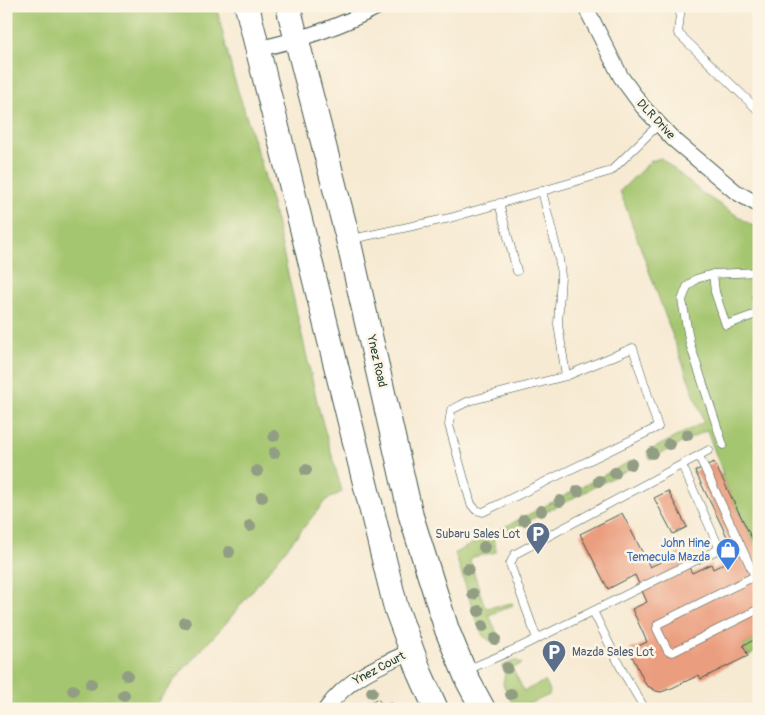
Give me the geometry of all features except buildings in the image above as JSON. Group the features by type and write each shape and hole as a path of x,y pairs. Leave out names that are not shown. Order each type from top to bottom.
{"main road":[{"path":"247,6 396,608 436,709"},
{"name":"Ynez Road","path":"288,6 348,239 411,516 436,597 464,671 483,709"}],"street":[{"path":"257,49 297,40 354,19 379,6"},
{"name":"DLR Drive","path":"585,6 622,77 643,107 672,138 736,192 759,205"},
{"name":"Ynez Court","path":"326,709 337,694 351,682 384,663 412,651"}],"lane":[{"path":"681,6 678,33 759,111"},
{"path":"348,239 450,218 611,171 659,124"},
{"path":"542,191 559,259 561,276 558,324 566,376"},
{"path":"499,203 517,270"},
{"path":"723,445 690,344 682,300 687,287 696,279 713,274 759,272"},
{"path":"713,274 715,292 726,325 759,313"},
{"path":"759,292 757,297 759,306"},
{"path":"633,348 658,427 483,512 476,510 471,504 449,425 451,410 469,401 566,376 633,348"},
{"path":"537,639 510,564 515,554 710,450"},
{"path":"699,456 759,585"},
{"path":"464,671 537,639 717,550 718,545 682,465"},
{"path":"755,576 658,624 657,629 668,651 673,652 759,609"},
{"path":"593,611 623,672 645,709"}],"green space":[{"path":"6,6 216,6 233,75 262,166 318,406 342,492 326,500 226,623 182,671 152,709 6,709"},
{"path":"661,158 702,193 759,230 759,553 721,475 723,474 707,430 650,459 647,452 704,422 620,191 651,161"},
{"path":"633,460 637,465 493,539 496,552 473,557 470,560 484,605 487,608 512,603 513,605 489,615 500,640 495,644 483,636 455,553"},
{"path":"759,638 759,649 748,656 743,645"},
{"path":"514,661 522,664 512,668 524,691 545,681 550,691 549,695 527,705 529,709 515,709 503,684 505,672 502,666"}],"place":[{"name":"Subaru Sales Lot","path":"538,555"},
{"name":"John Hine Temecula Mazda","path":"728,571"},
{"name":"Mazda Sales Lot","path":"554,673"}]}
